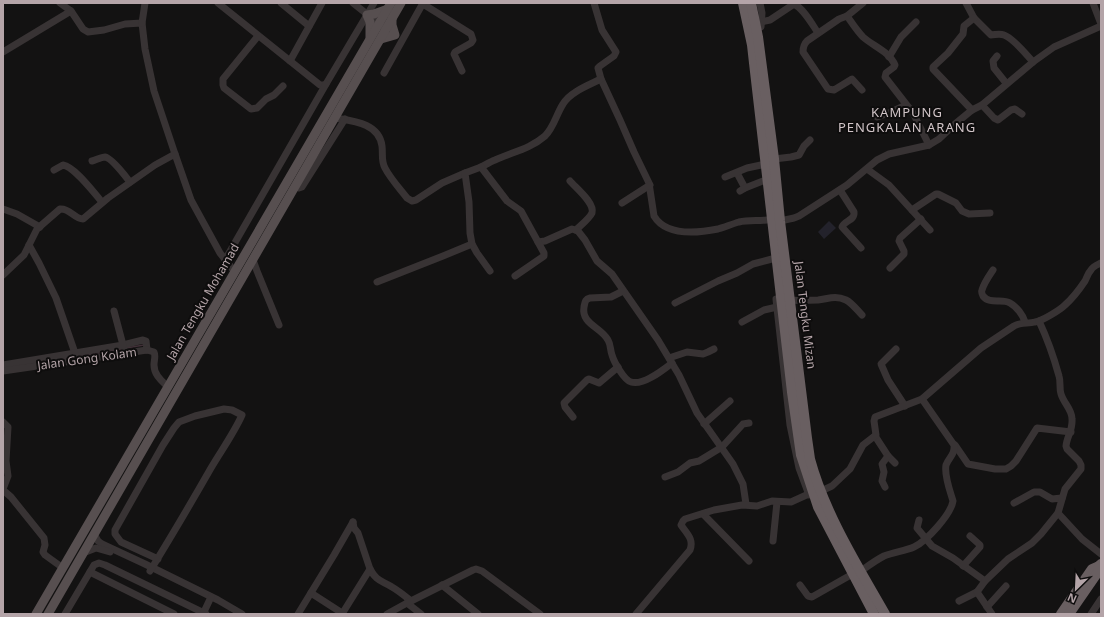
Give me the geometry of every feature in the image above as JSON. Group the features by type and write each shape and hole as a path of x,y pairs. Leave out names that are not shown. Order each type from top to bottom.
{"highway":[{"name":"Jalan Tengku Mizan","path":"743,3 752,45 792,392 801,456 818,507 874,614"},
{"name":"Jalan Tengku Mizan","path":"751,3 759,23 758,37 814,492 841,534 885,614"},
{"path":"1060,614 1092,569 1100,566"},
{"path":"1069,614 1098,572 1100,566"}],"main road":[{"name":"Jalan Tengku Mohamad","path":"36,614 369,40 392,18 401,3"},
{"path":"369,40 371,28 367,15 374,14 389,6"},
{"name":"Jalan Tengku Mohamad","path":"48,614 380,39 382,26 389,6"},
{"path":"380,39 399,37 392,25 392,18"},
{"path":"123,464 132,460 136,453 140,454"}],"street":[{"path":"60,3 71,11 84,29 88,32 104,30 125,24 142,23"},
{"path":"145,3 142,23 145,48 154,91 190,200 220,253 235,272"},
{"path":"218,3 320,85 326,84"},
{"path":"281,3 309,26"},
{"path":"290,61 322,3"},
{"path":"353,3 367,15 399,37"},
{"path":"225,260 374,3"},
{"path":"594,3 602,30 616,52 614,56 598,68 601,79 650,185 654,216 660,224 676,230 689,232 714,229 743,221 767,220"},
{"path":"739,3 751,69 790,424 799,468 814,492 829,538 871,614"},
{"path":"759,23 762,13 760,3"},
{"path":"862,90 852,79 834,90 828,89 803,52 803,47 804,44 818,33 839,19 847,16 863,3"},
{"path":"966,3 974,18 991,35 1004,35 1016,44 1033,62"},
{"path":"780,221 799,216 840,190 877,160 890,154 929,145 940,139 955,124 972,110 982,105 1006,83 1033,62 1054,48 1101,25 1094,3"},
{"path":"384,73 399,37 423,4 471,34 473,40 471,43 454,54 462,71"},
{"path":"759,23 770,20 794,4 797,5 803,12 818,33"},
{"path":"3,52 71,11"},
{"path":"847,16 863,37 889,56 893,61 895,65 886,73 885,77 913,113 929,145"},
{"path":"972,110 933,69 933,67 948,53 963,34 964,26 974,18"},
{"path":"889,56 901,37 916,22"},
{"path":"258,36 223,79 223,86 251,109 257,108 283,86"},
{"path":"997,56 994,61 994,68 1006,83"},
{"path":"335,118 361,123 371,128 378,135 382,146 382,159 385,169 407,198 416,200 442,183 530,146 552,128 563,103 571,95 601,79"},
{"path":"877,117 906,105"},
{"path":"982,105 994,118 998,120 1011,110 1015,109 1022,114"},
{"path":"295,186 299,188 302,187 345,119"},
{"path":"774,159 800,155 804,146 810,140"},
{"path":"3,275 24,255 33,234 60,209 65,209 78,219 83,219 102,202 130,182 155,165 175,154"},
{"path":"92,161 105,157 108,158 130,182"},
{"path":"725,177 747,168 761,165"},
{"path":"54,170 63,166 68,167 77,174 102,202"},
{"path":"481,167 507,201 520,211 544,253 544,256 515,276"},
{"path":"867,169 890,185 930,230"},
{"path":"465,173 472,244 490,271"},
{"path":"737,173 742,189 763,181"},
{"path":"570,181 590,202 592,208 592,212 589,217 576,230"},
{"path":"622,203 650,185"},
{"path":"840,190 854,212 853,218 843,223 842,227 862,248"},
{"path":"912,210 938,194 956,203 962,211 969,214 990,213"},
{"path":"3,209 17,214 40,227"},
{"path":"890,268 904,254 899,241 900,238 921,219"},
{"path":"538,242 545,241 572,229 576,230 585,240 597,261 612,274 658,340 679,374 697,413 733,464 742,480 746,504"},
{"path":"377,282 472,244"},
{"path":"29,245 56,298 76,357"},
{"path":"675,303 753,264 772,259"},
{"path":"253,260 279,325"},
{"path":"636,614 690,550 692,544 691,538 682,527 685,519 714,510 746,504 757,506 772,502 791,502 832,486 850,469 863,446 877,433 874,421 875,417 922,399 981,348 1014,326 1025,322 1039,321 1064,306 1075,294 1090,270 1101,263"},
{"path":"992,270 982,290 982,295 989,300 1011,303 1022,314 1025,322"},
{"path":"623,291 611,298 588,298 584,312 585,318 606,336 609,341 612,356 623,376 628,381 634,383 648,380 670,361 687,352 703,354 714,349"},
{"path":"790,300 821,300 832,297 844,299 862,315"},
{"path":"742,322 764,310 777,307"},
{"path":"114,311 124,349"},
{"path":"960,601 977,592 1008,559 1032,543 1041,534 1058,513 1065,489 1081,469 1079,461 1067,449 1066,446 1071,432 1072,414 1060,393 1059,376 1039,321"},
{"path":"3,365 47,361 124,349 143,340 146,341 147,347"},
{"name":"Jalan Gong Kolam","path":"124,349 147,347 154,352 154,370 156,375 168,387"},
{"path":"896,349 881,364 888,380 905,406"},
{"name":"Jalan Gong Kolam","path":"3,371 47,361"},
{"path":"573,417 565,407 564,403 586,380 591,379 599,383 618,367"},
{"path":"922,399 968,464 995,469 1006,468 1011,466 1016,461 1037,428 1071,432"},
{"path":"704,424 730,401"},
{"path":"151,570 158,559 242,415 232,410 224,409 182,420 177,424 163,445 115,530 115,534 121,542 158,559"},
{"path":"3,422 8,427 6,461 8,476 3,490 11,497 44,538 43,552 45,555 63,568"},
{"path":"665,477 678,472 690,463 699,461 722,447 743,424 749,422"},
{"path":"875,436 895,464"},
{"path":"860,571 884,556 913,548 927,538 947,516 953,500 946,470 949,460 954,453 954,445"},
{"path":"885,487 882,482 884,472 882,464 888,456"},
{"path":"1014,503 1037,491 1052,499 1062,498"},
{"path":"774,541 777,502"},
{"path":"1058,513 1082,539 1101,554"},
{"path":"704,514 749,561"},
{"path":"919,520 917,528 927,538 932,546 986,581"},
{"path":"298,614 353,522 370,569 377,580 392,587 421,614"},
{"path":"94,534 98,541 102,544 151,570 242,614"},
{"path":"963,566 980,547 980,545 970,536"},
{"path":"83,553 96,548 106,550 151,570"},
{"path":"65,614 94,565 97,563 101,563 204,614 210,599"},
{"path":"311,593 342,614 370,569"},
{"path":"388,614 473,570 482,571 536,613"},
{"path":"90,572 174,614"},
{"path":"800,585 808,596 812,597 849,576"},
{"path":"442,585 478,614"},
{"path":"987,607 1006,586"},
{"path":"977,592 992,614"},
{"path":"210,599 233,614"},
{"path":"1091,614 1101,599"}],"shaded area":[{"path":"829,221 836,228 824,239 818,232"}],"waterway":[{"path":"126,348 144,345"},
{"path":"79,356 123,349"},
{"path":"57,360 73,357"}],"district":[{"name":"KAMPUNG PENGKALAN ARANG","path":"907,120"}]}
